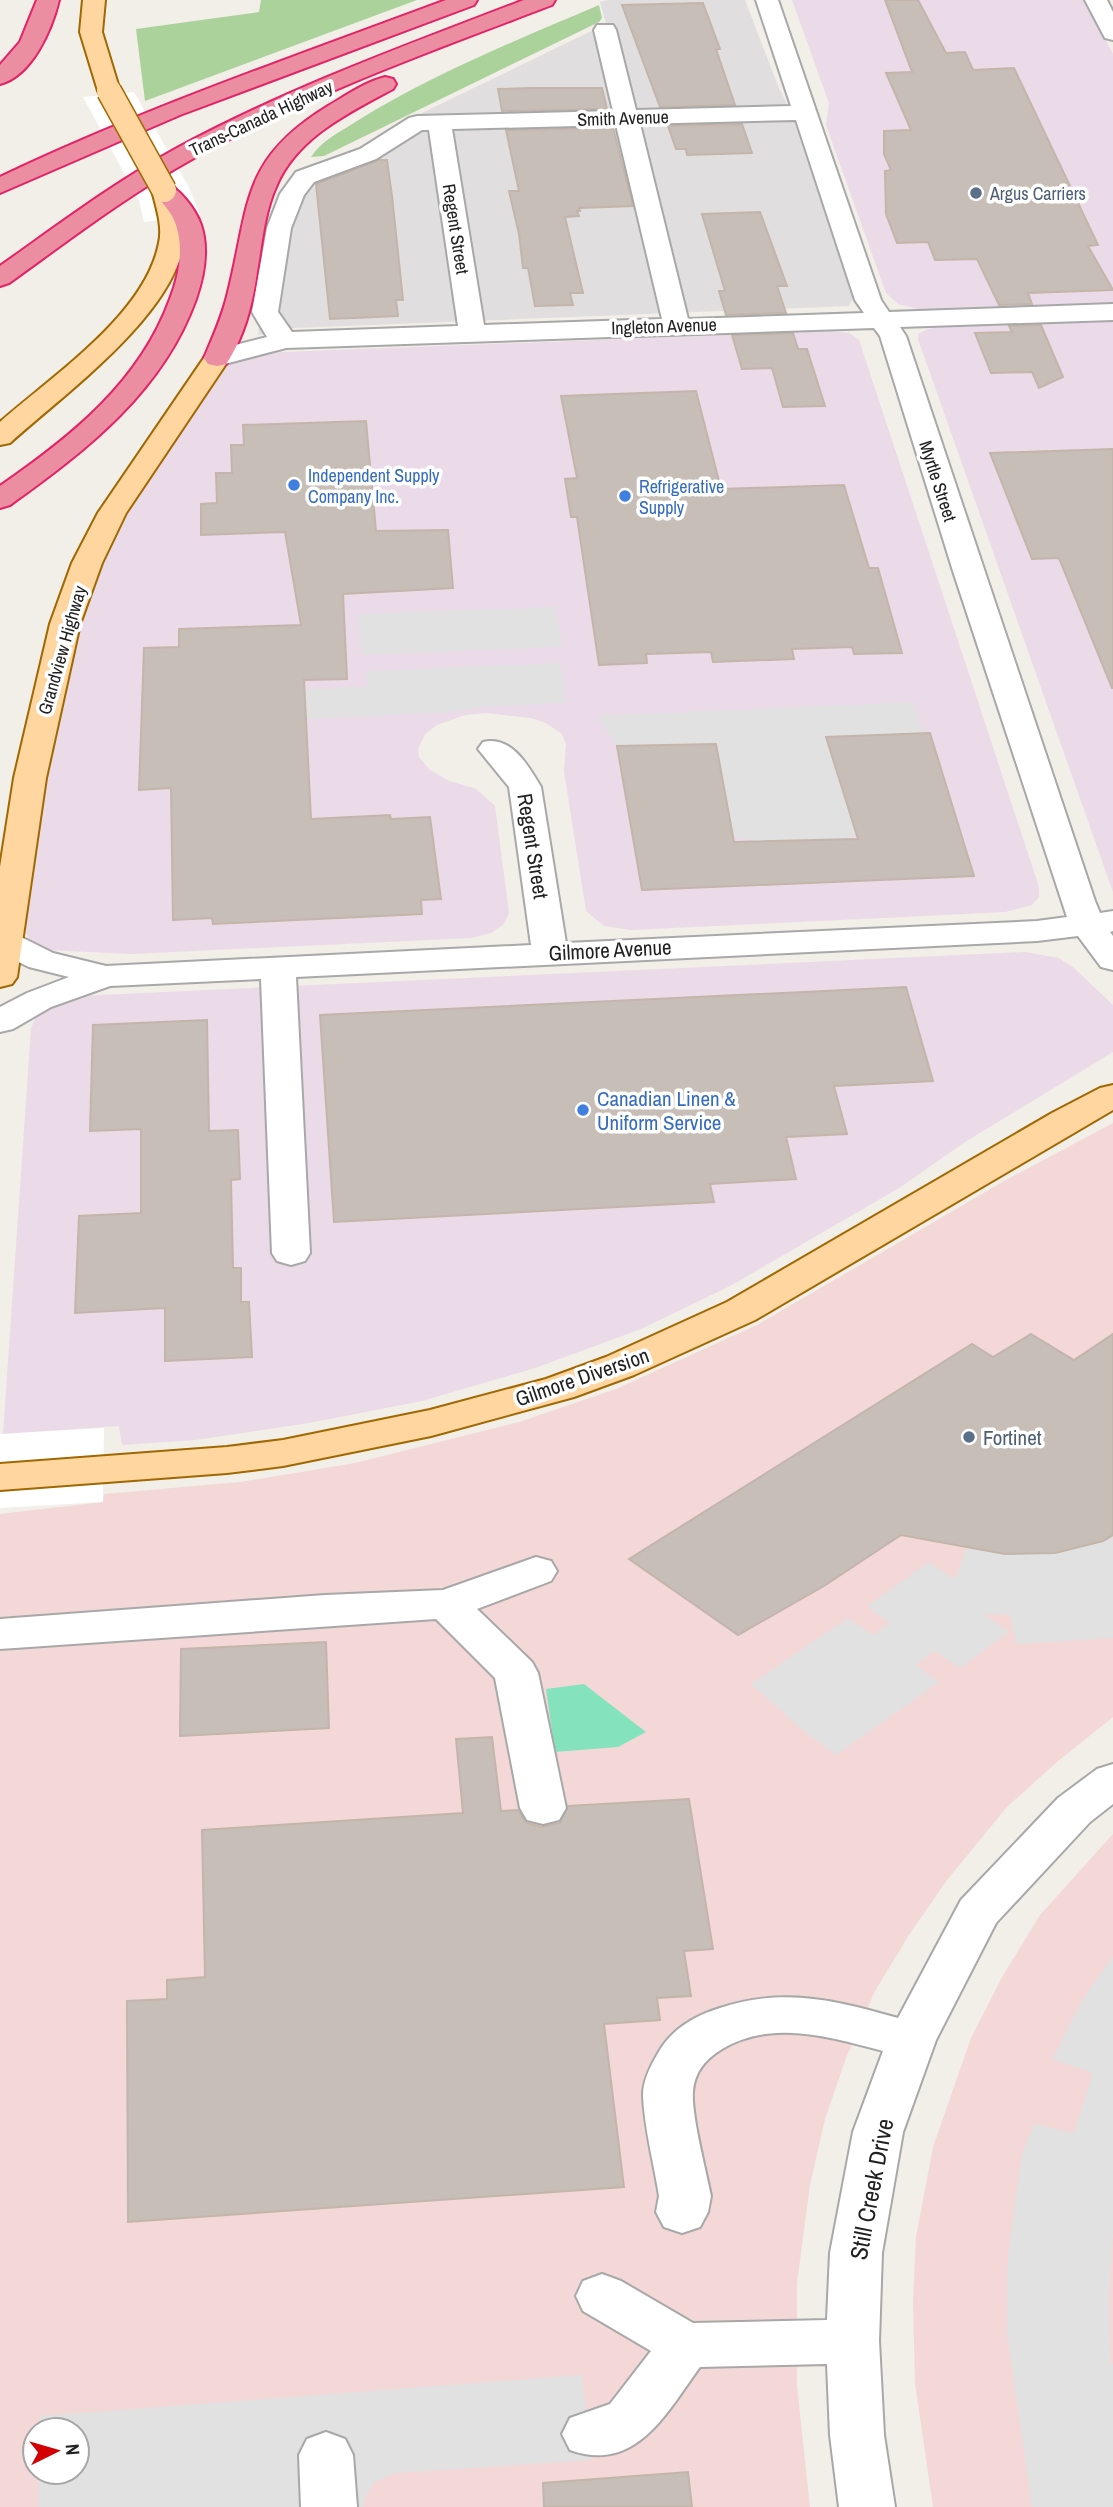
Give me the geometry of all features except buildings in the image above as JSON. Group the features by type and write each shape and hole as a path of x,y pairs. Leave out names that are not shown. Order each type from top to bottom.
{"highway":[{"path":"0,77 25,53 39,31 48,0"},
{"name":"Trans-Canada Highway","path":"0,186 50,161 154,118 466,0"},
{"path":"217,358 240,292 258,202 269,175 292,144 325,118 377,88 476,39 541,1"},
{"name":"Trans-Canada Highway","path":"0,278 110,201 195,148 287,102 541,1"},
{"path":"7,494 62,455 99,422 132,388 155,358 173,327 191,271 191,242 179,222"}],"main road":[{"path":"0,438 137,310 164,269 179,222 109,91 90,32 93,0"},
{"name":"Grandview Highway","path":"0,977 30,778 65,624 87,563 112,513 217,358"},
{"name":"Gilmore Diversion","path":"0,1477 227,1460 352,1441 495,1407 560,1388 620,1366 741,1311 1110,1094"}],"street":[{"name":"Myrtle Street","path":"767,0 868,300 893,335 976,596 1113,960"},
{"path":"1096,0 1113,33"},
{"path":"605,30 677,326"},
{"name":"Smith Avenue","path":"285,340 273,328 265,312 279,228 292,194 305,177 368,155 417,123 806,113"},
{"name":"Regent Street","path":"440,124 472,334"},
{"name":"Ingleton Avenue","path":"217,358 285,340 1113,312"},
{"name":"Regent Street","path":"494,749 516,772 525,787 550,954"},
{"name":"Gilmore Avenue","path":"0,1021 39,1000 106,976 1037,931 1101,924"},
{"name":"Gilmore Avenue","path":"5,942 41,960 106,976"},
{"path":"278,967 291,1253"},
{"path":"0,1634 325,1610 447,1604 536,1571"},
{"path":"447,1604 516,1673 543,1808"},
{"name":"Still Creek Drive","path":"867,2507 857,2435 852,2341 856,2253 878,2132 911,2040 978,1912 1074,1810 1113,1780"},
{"path":"682,2212 685,2196 668,2095 670,2078 676,2063 688,2048 705,2035 723,2025 768,2013 820,2017 911,2040"},
{"path":"602,2295 686,2345 852,2341"},
{"path":"589,2434 610,2431 629,2420 686,2345"}],"shaded area":[{"path":"745,0 778,86 803,136 855,295 849,306 294,328 258,335 271,241 283,199 422,113 606,24 600,2"},
{"path":"792,0 1084,0 1113,54 1113,305 926,311 898,304 886,293 826,125 829,103"},
{"path":"1113,317 1113,892 918,334 928,329 968,322"},
{"path":"831,331 849,333 859,340 1039,887 1039,897 1032,905 1005,912 631,930 604,926 586,911 564,771 566,744 562,734 546,723 531,718 486,713 465,715 437,725 425,734 418,749 419,757 430,770 449,781 476,789 495,806 509,913 504,924 491,933 471,938 130,954 48,950 30,941 25,924 38,830 58,721 90,592 121,522 228,362 253,354 283,352"},
{"path":"555,607 562,647 362,655 358,614"},
{"path":"560,663 567,703 304,719 302,689 367,687 367,671"},
{"path":"914,702 922,733 826,737 847,805 876,819 847,840 750,841 711,826 728,809 716,744 617,746 597,716"},
{"path":"1025,952 1059,958 1074,968 1113,1005 1113,1052 965,1142 899,1188 732,1285 641,1329 535,1368 422,1401 309,1423 195,1440 122,1445 119,1426 3,1434 31,1029 36,1015 43,1008 79,996"},
{"path":"1113,1123 1113,1717 1007,1807 947,1880 875,1991 846,2058 825,2119 810,2185 797,2283 797,2386 810,2507 0,2507 0,1514 103,1502 104,1494 240,1482 355,1463 519,1422 616,1389 757,1325 1006,1180"},
{"path":"1113,1535 1113,1638 1016,1644 1010,1615 984,1614 1009,1632 960,1668 934,1651 916,1665 939,1682 836,1755 805,1732 751,1684 848,1618 874,1635 889,1623 867,1606 929,1562 955,1579 967,1547 1005,1554 1055,1553 1103,1541"},
{"path":"1113,1834 1113,2507 933,2507 915,2383 913,2301 916,2237 933,2147 971,2038 1002,1977 1040,1915"},
{"path":"1113,1956 1113,2230 1109,2296 1110,2362 1113,2364 1113,2507 1032,2507 1007,2333 1008,2255 1022,2154 1034,2124 1074,2133 1093,2073 1052,2059 1083,1999"},
{"path":"582,2375 591,2460 396,2473 374,2482 364,2500 364,2507 39,2507 39,2486 91,2486 91,2416 40,2416"}],"green space":[{"path":"261,0 417,0 145,101 136,29 259,12"},
{"path":"599,5 602,18 599,22 324,156 311,157 332,137 415,88 476,58"},
{"path":"584,1684 646,1732 618,1747 555,1752 546,1689"}],"pier":[{"path":"134,92 189,187 200,215 144,222 139,201 83,97"},
{"path":"104,1428 103,1502 0,1508 0,1434"}],"place":[{"name":"Argus Carriers","path":"976,193"},
{"name":"Independent Supply Company Inc.","path":"294,485"},
{"name":"Refrigerative Supply","path":"625,496"},
{"name":"Canadian Linen & Uniform Service","path":"583,1110"},
{"name":"Fortinet","path":"969,1437"}]}
